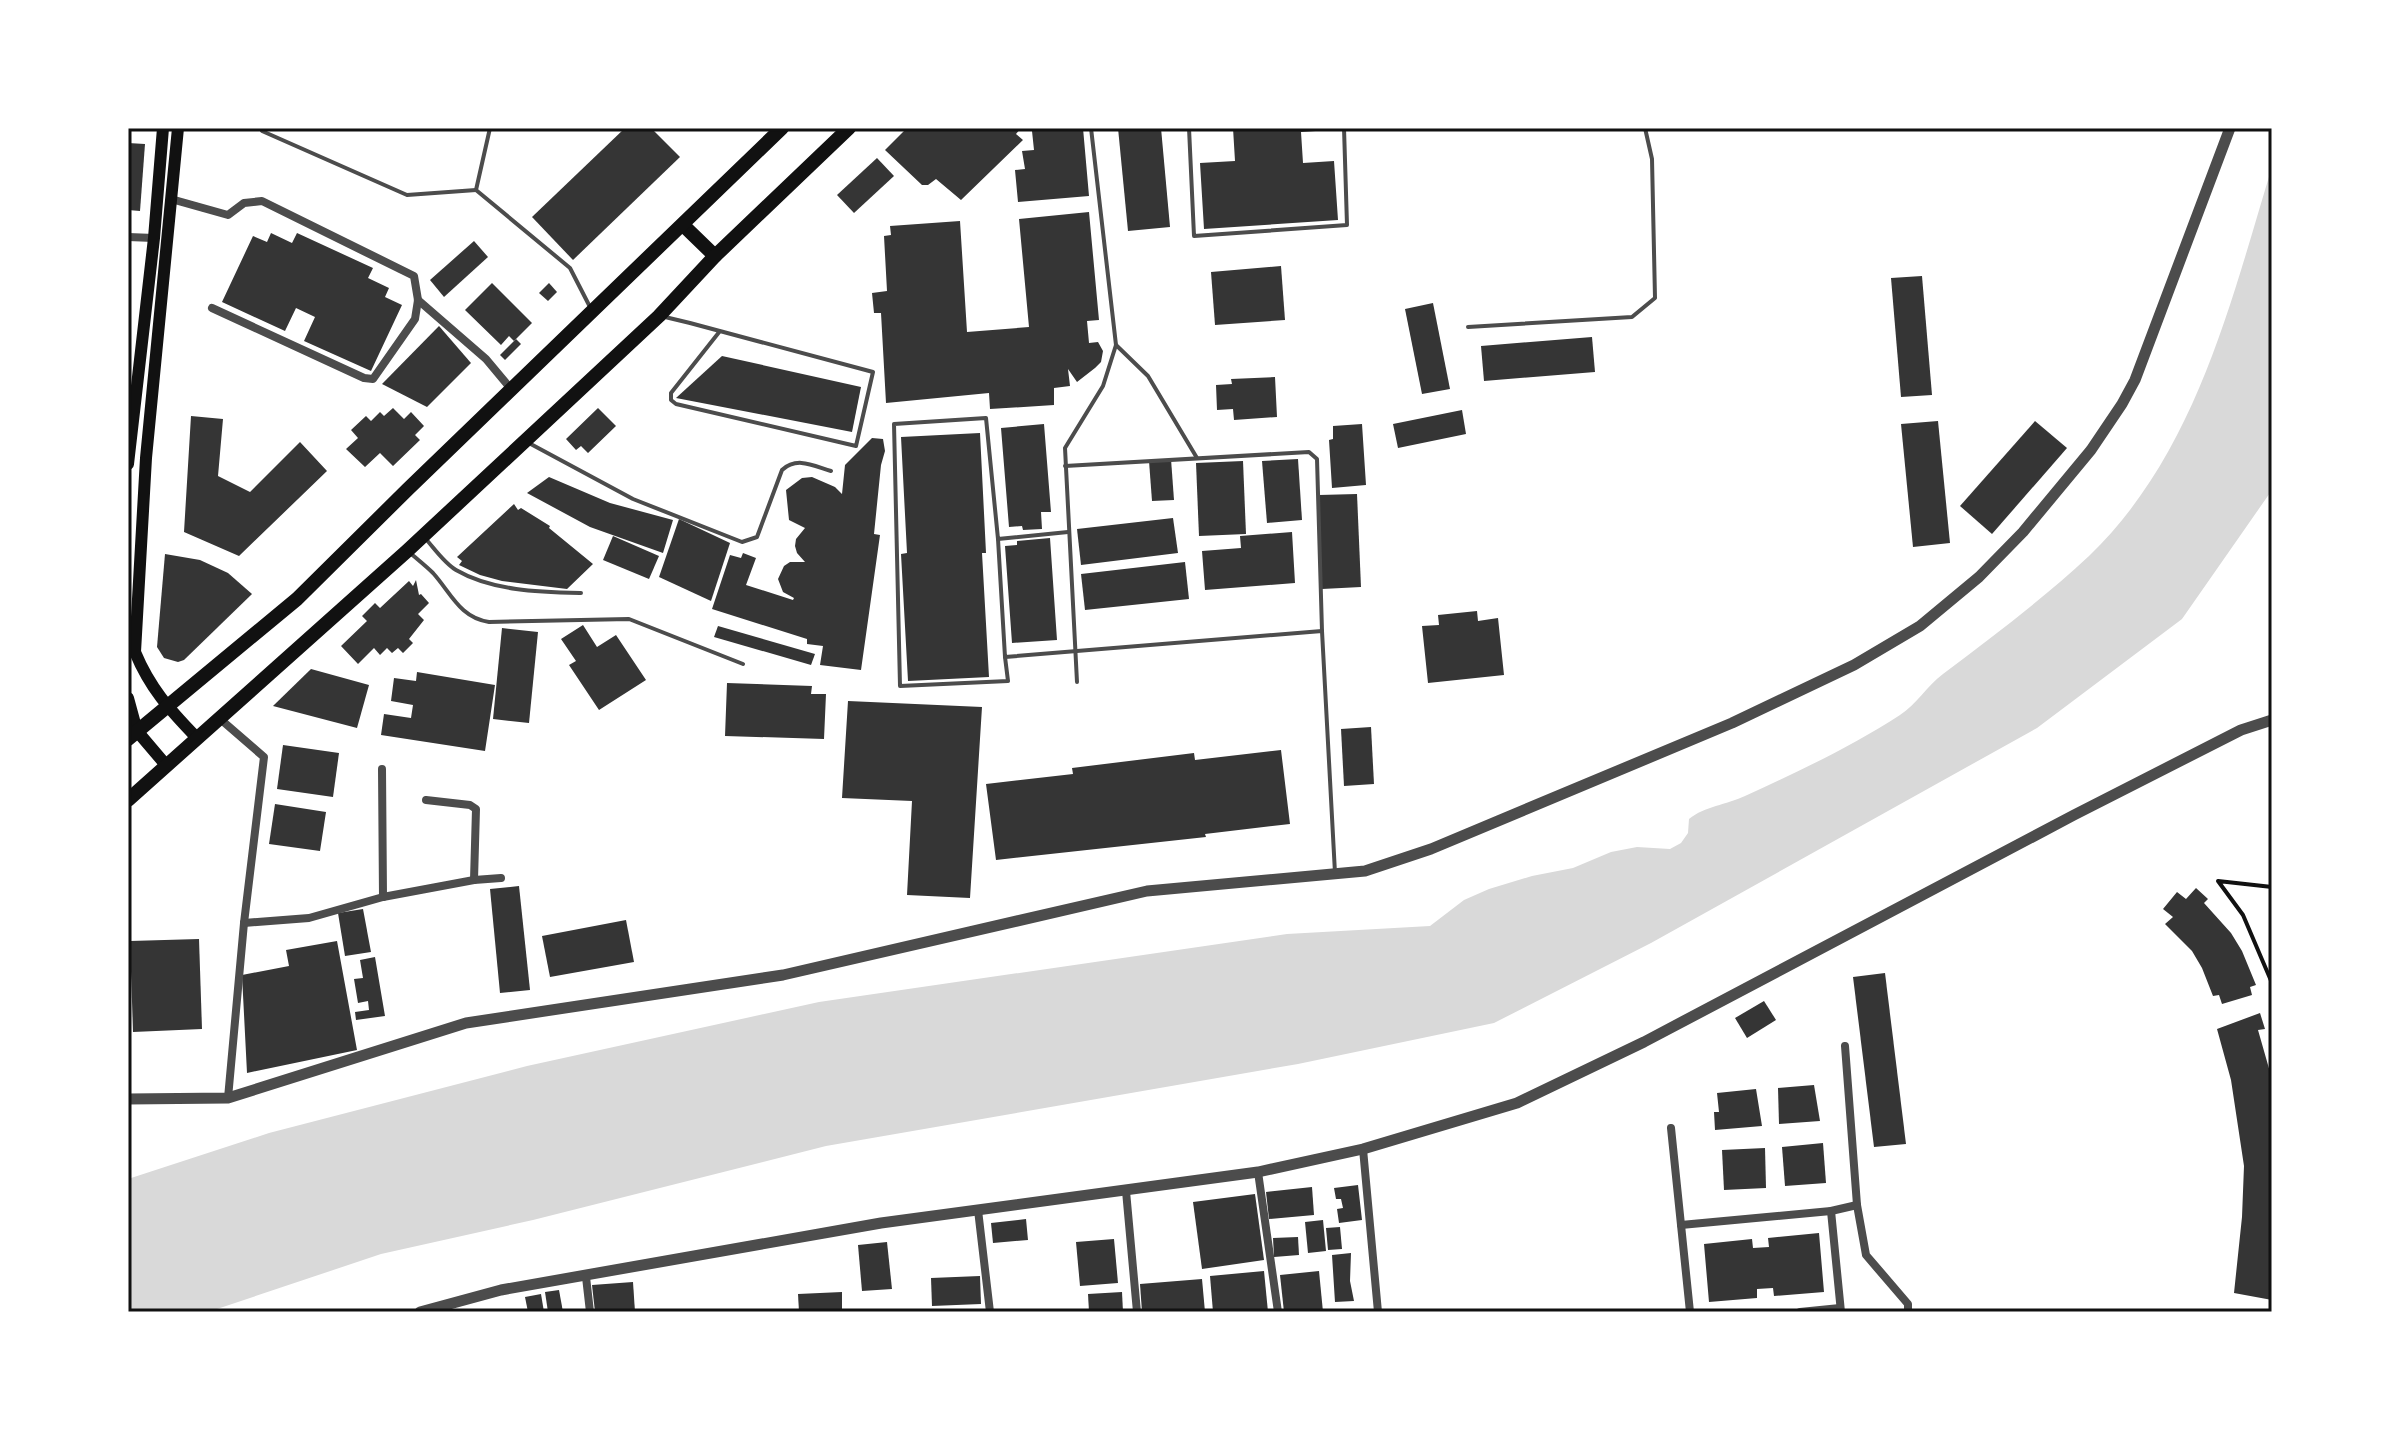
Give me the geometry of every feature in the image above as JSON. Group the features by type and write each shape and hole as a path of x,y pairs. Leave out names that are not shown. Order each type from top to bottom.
{"main road":[{"path":"128,464 154,238 163,128"},
{"path":"178,128 146,458 135,652 146,680 167,708 196,737"},
{"path":"133,735 297,599 782,128"},
{"path":"128,800 407,551 659,316 715,256 849,128"},
{"path":"683,225 715,256"},
{"path":"128,698 133,735 165,764"}],"street":[{"path":"128,1099 228,1098 466,1023 783,975 1147,891 1365,871 1431,849 1732,723 1854,665 1920,626 1954,600 2023,532 2091,450 2122,404 2145,357 2230,128"},
{"path":"171,199 228,215 244,203 262,201 414,276 418,300 415,319 373,379 364,378 212,308"},
{"path":"128,237 154,238"},
{"path":"418,300 486,359 511,389"},
{"path":"219,718 264,757 244,923 228,1098"},
{"path":"420,1312 501,1290 850,1228 1258,1172 1363,1149 1517,1103 1644,1042 2241,730 2272,720"},
{"path":"382,769 383,897"},
{"path":"426,800 470,805 476,809 474,880"},
{"path":"244,923 309,918 383,897 501,878"},
{"path":"1845,1046 1857,1205 1866,1255 1908,1304 1908,1312"},
{"path":"1671,1128 1690,1312"},
{"path":"1363,1149 1378,1312"},
{"path":"1258,1172 1278,1312"},
{"path":"1126,1191 1137,1312"},
{"path":"1681,1225 1831,1211 1857,1205"},
{"path":"978,1210 990,1312"},
{"path":"1800,1312 1841,1310 1831,1211"},
{"path":"586,1277 590,1312"}],"lane":[{"path":"476,190 490,128"},
{"path":"1077,682 1065,448 1103,386 1116,345 1091,128"},
{"path":"1189,128 1194,236 1347,225 1344,128"},
{"path":"1468,327 1632,317 1655,298 1652,159 1645,128"},
{"path":"262,131 407,195 476,190 570,268 593,312"},
{"path":"659,316 720,331 873,372 856,446 676,404 671,400 676,385 720,331"},
{"path":"1116,345 1148,376 1197,458"},
{"path":"986,418 998,539 1008,681 900,686 894,424 986,418"},
{"path":"525,441 633,499 742,542 757,537 782,470 788,465 798,462 831,471"},
{"path":"1065,466 1296,451 1309,452 1317,459 1322,631 1335,876"},
{"path":"998,539 1068,532"},
{"path":"423,536 453,568 473,577 504,586 581,593"},
{"path":"407,551 475,620 629,619 743,664"},
{"path":"1005,657 1322,631"}],"path":[{"path":"2272,887 2218,881 2243,915 2272,983"}],"shaded area":[{"path":"2272,167 2272,490 2182,619 2037,728 1651,943 1494,1023 1298,1064 826,1146 533,1220 381,1254 208,1312 128,1312 128,1179 269,1133 527,1066 819,1002 1287,934 1430,926 1464,900 1489,889 1573,868 1611,852 1637,847 1670,849 1681,843 1688,833 1689,819 1695,815 1804,768 1906,711 1937,679 2072,572 2126,515 2157,471 2183,424 2205,374 2241,271"}],"building":[{"path":"625,128 651,128 680,157 573,260 532,217"},
{"path":"907,128 1021,128 1016,134 1023,140 961,200 936,179 922,185 885,150"},
{"path":"1039,128 1083,128 1089,196 1018,202 1015,170 1025,169 1022,151 1034,150 1032,131"},
{"path":"1118,128 1161,128 1170,227 1128,231"},
{"path":"1233,128 1330,128 1301,132 1303,163 1334,161 1338,220 1204,229 1200,163 1235,161"},
{"path":"128,143 145,144 140,211 128,210"},
{"path":"877,158 894,176 854,213 837,195"},
{"path":"1089,212 1099,320 1087,321 1089,343 1098,342 1103,351 1101,362 1095,368 1077,382 1068,369 1070,386 1054,388 1054,405 990,409 989,393 886,403 881,313 874,313 872,293 887,291 884,236 891,235 890,226 960,221 967,332 1029,327 1019,219"},
{"path":"271,233 292,243 297,233 373,268 368,278 389,288 385,297 402,305 371,371 304,341 315,317 296,308 285,331 222,302 253,236 267,242"},
{"path":"474,241 488,257 444,297 430,280"},
{"path":"1281,266 1285,320 1215,325 1211,272"},
{"path":"1922,276 1932,395 1901,397 1891,278"},
{"path":"492,283 532,323 514,341 509,336 501,345 465,310"},
{"path":"549,283 557,292 548,301 539,293"},
{"path":"1433,303 1450,389 1422,394 1405,309"},
{"path":"439,326 471,363 427,407 382,384"},
{"path":"1592,337 1595,372 1484,381 1481,346"},
{"path":"516,339 521,344 505,360 500,355"},
{"path":"722,356 861,387 852,432 676,398"},
{"path":"1275,377 1277,417 1234,420 1233,409 1217,410 1216,385 1232,384 1231,379"},
{"path":"393,408 404,419 411,412 424,426 415,435 420,440 393,466 380,453 365,467 346,449 358,438 351,430 366,416 371,421 380,412 384,416"},
{"path":"598,408 616,426 588,453 581,446 576,450 566,439"},
{"path":"1462,410 1466,434 1398,448 1393,424"},
{"path":"191,416 223,419 218,476 250,492 300,442 327,471 239,556 184,532"},
{"path":"1938,421 1950,543 1913,547 1901,424"},
{"path":"2035,421 2067,448 1992,534 1960,506"},
{"path":"1044,424 1051,512 1041,512 1042,529 1009,527 1001,428"},
{"path":"1362,424 1366,485 1332,488 1329,440 1333,439 1333,426"},
{"path":"980,433 986,553 982,553 989,677 908,681 901,554 907,553 901,437"},
{"path":"872,438 883,439 885,451 874,534 880,535 861,670 820,665 823,646 807,644 807,639 712,609 730,555 741,558 743,553 756,558 746,585 793,600 783,592 778,579 784,566 790,562 805,562 795,546 796,539 805,528 789,520 786,490 802,478 812,477 835,487 842,494 845,465"},
{"path":"1171,459 1174,500 1152,501 1149,461"},
{"path":"1298,459 1302,520 1267,523 1262,461"},
{"path":"1243,461 1246,534 1199,536 1196,463"},
{"path":"549,477 610,503 673,520 663,553 590,527 527,493"},
{"path":"1357,494 1361,587 1322,589 1319,495"},
{"path":"514,504 518,510 521,508 550,526 593,564 567,589 502,581 459,565 462,561 457,557"},
{"path":"1173,518 1178,553 1081,565 1077,529"},
{"path":"679,519 730,543 711,601 659,577"},
{"path":"1292,532 1295,583 1205,590 1202,551 1241,548 1240,536"},
{"path":"613,536 659,556 649,579 603,560"},
{"path":"1050,538 1057,640 1012,643 1005,546 1017,545 1017,541"},
{"path":"165,554 200,560 228,573 252,594 184,660 178,662 164,658 157,647"},
{"path":"1185,562 1189,599 1085,610 1081,574"},
{"path":"416,580 419,595 429,603 418,614 424,620 409,639 413,643 403,653 398,648 392,653 387,648 380,655 374,648 358,664 341,646 367,621 362,616 375,603 380,608 409,581 413,586"},
{"path":"1477,611 1478,621 1498,618 1504,675 1428,683 1422,626 1439,625 1438,615"},
{"path":"583,625 597,647 616,635 646,680 599,710 569,665 576,661 561,639"},
{"path":"718,626 815,654 811,665 714,637"},
{"path":"502,628 538,632 529,723 493,719"},
{"path":"311,669 369,685 357,728 273,706"},
{"path":"417,672 495,685 485,751 381,735 384,714 411,718 413,705 391,701 394,678 416,681"},
{"path":"727,683 812,686 811,694 826,694 824,739 725,736"},
{"path":"848,701 982,707 970,898 907,895 912,801 842,798"},
{"path":"1371,727 1374,784 1344,786 1341,729"},
{"path":"283,745 339,753 333,797 277,789"},
{"path":"1281,750 1290,824 1205,834 1206,837 996,860 986,784 1073,774 1072,768 1194,753 1195,760"},
{"path":"275,804 326,812 320,851 269,844"},
{"path":"519,886 530,990 500,993 490,889"},
{"path":"2196,888 2208,899 2204,903 2231,933 2242,951 2256,985 2250,987 2252,995 2222,1004 2219,995 2213,996 2192,951 2165,924 2173,917 2163,909 2177,892 2186,899"},
{"path":"363,909 371,952 345,956 338,913"},
{"path":"626,920 634,962 550,977 542,936"},
{"path":"199,939 202,1029 133,1032 130,941"},
{"path":"337,941 357,1050 247,1073 242,975 289,966 286,950"},
{"path":"375,957 385,1016 356,1020 355,1012 369,1010 368,1001 358,1003 354,979 363,978 360,960"},
{"path":"1885,973 1906,1144 1874,1147 1853,977"},
{"path":"1764,1001 1776,1020 1747,1038 1735,1018"},
{"path":"2260,1013 2265,1029 2258,1030 2272,1079 2272,1300 2234,1293 2244,1166 2231,1080 2217,1029"},
{"path":"1814,1085 1820,1121 1779,1124 1778,1088"},
{"path":"1756,1089 1762,1126 1715,1130 1714,1112 1719,1112 1717,1093"},
{"path":"1823,1143 1826,1183 1785,1186 1782,1147"},
{"path":"1765,1148 1766,1188 1724,1190 1722,1150"},
{"path":"1358,1185 1362,1220 1339,1223 1337,1209 1343,1208 1341,1199 1336,1199 1334,1188"},
{"path":"1312,1187 1314,1215 1269,1219 1266,1192"},
{"path":"1255,1194 1264,1260 1202,1269 1193,1202"},
{"path":"1026,1219 1028,1240 993,1243 991,1223"},
{"path":"1323,1220 1326,1251 1308,1253 1305,1222"},
{"path":"1340,1227 1342,1249 1328,1250 1326,1228"},
{"path":"1819,1233 1824,1292 1774,1296 1773,1288 1757,1289 1757,1298 1709,1302 1704,1244 1752,1239 1753,1248 1769,1247 1768,1238"},
{"path":"1298,1237 1299,1255 1274,1257 1273,1238"},
{"path":"1114,1239 1118,1283 1080,1286 1076,1242"},
{"path":"887,1242 892,1289 862,1291 858,1245"},
{"path":"1351,1253 1350,1281 1354,1301 1335,1302 1332,1255"},
{"path":"1264,1271 1268,1312 1213,1312 1210,1276"},
{"path":"1319,1271 1323,1312 1284,1312 1280,1275"},
{"path":"980,1276 981,1304 932,1306 931,1278"},
{"path":"1202,1279 1205,1312 1142,1312 1140,1284"},
{"path":"633,1282 635,1312 595,1312 592,1285"},
{"path":"559,1290 563,1312 548,1312 545,1292"},
{"path":"842,1292 842,1312 799,1312 798,1294"},
{"path":"1122,1292 1123,1312 1089,1312 1088,1294"},
{"path":"541,1294 544,1312 528,1312 525,1297"}]}
